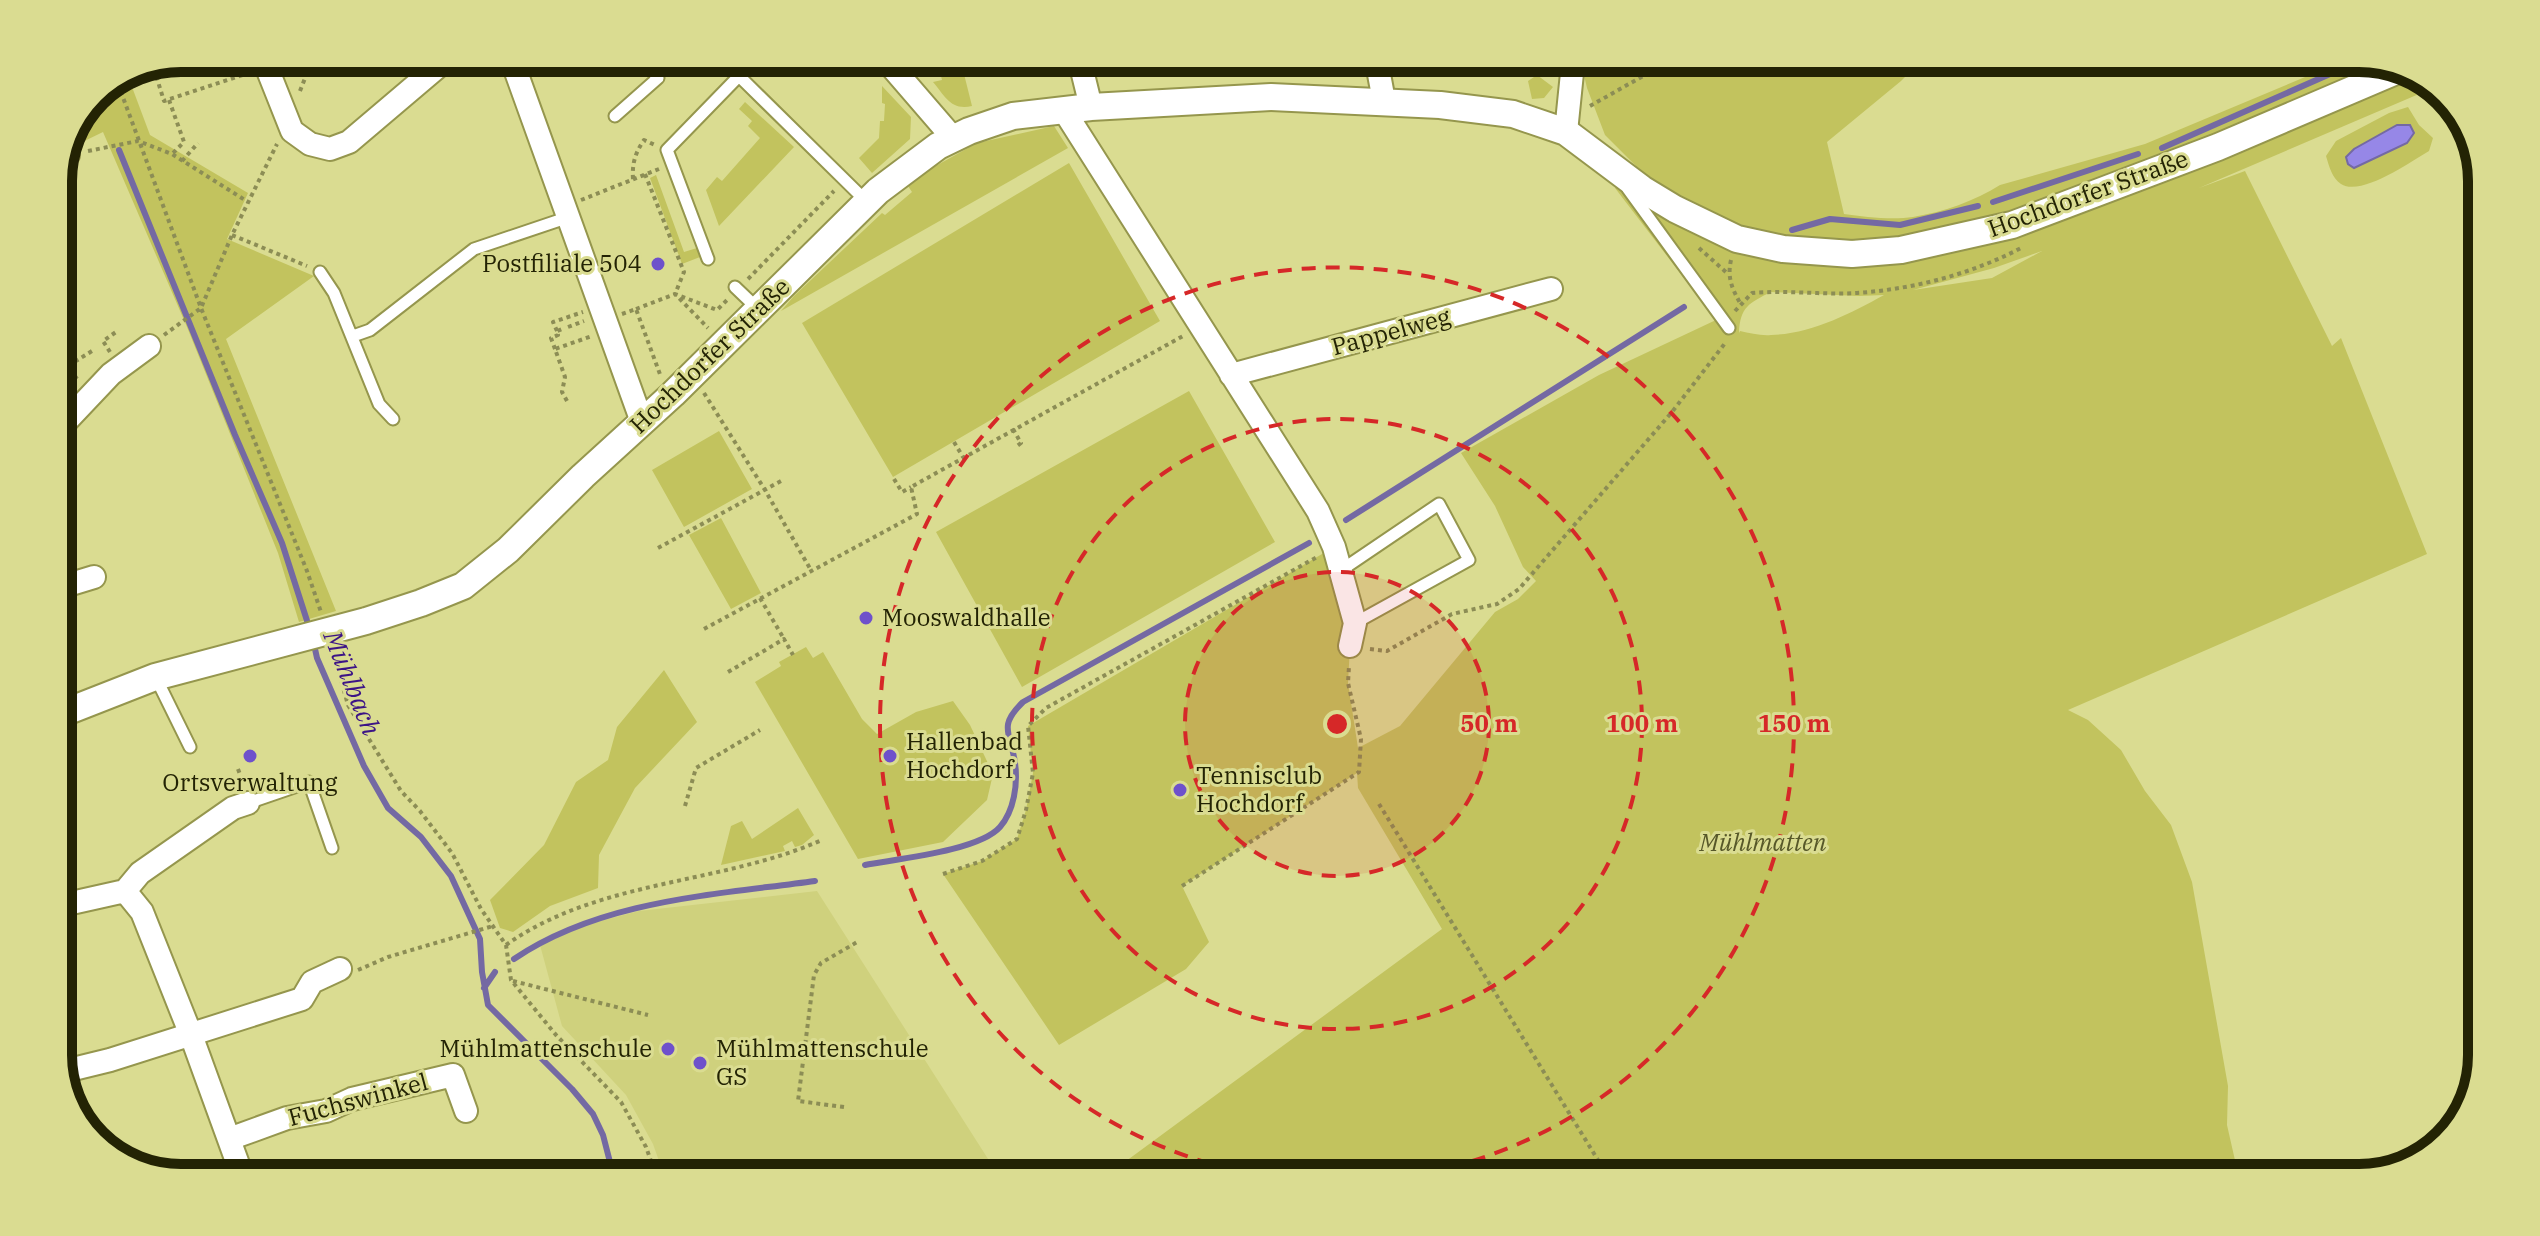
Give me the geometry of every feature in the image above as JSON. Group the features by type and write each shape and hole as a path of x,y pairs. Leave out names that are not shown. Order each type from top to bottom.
{"street":[{"path":"267,72 292,131 310,144 330,149 349,142 432,72"},
{"path":"516,72 642,422"},
{"path":"902,72 953,138"},
{"path":"1082,72 1091,107"},
{"path":"1379,72 1384,101"},
{"path":"1568,123 1572,72"},
{"name":"Hochdorfer Straße","path":"72,710 155,677 313,635 421,603 463,586 508,550 673,394 867,202 906,168 953,138 1013,116 1063,109 1271,97 1384,101 1513,114 1568,123 1629,180 1675,209 1737,239 1815,252 1852,254 1901,250 1986,232 2050,211 2309,110 2386,76"},
{"path":"1063,109 1318,511 1334,547 1355,623 1350,646"},
{"name":"Pappelweg","path":"1231,375 1551,289"},
{"path":"72,415 111,374 149,346"},
{"path":"72,584 94,577"},
{"path":"72,903 125,891 140,873 233,808 248,803"},
{"path":"125,891 142,912 238,1164"},
{"path":"73,1069 302,999 312,982 340,969"},
{"name":"Fuchswinkel","path":"229,1139 287,1118 326,1111 352,1099 453,1075 466,1111"}],"lane":[{"path":"615,116 658,78 653,72"},
{"path":"708,259 667,150 739,76 867,202"},
{"name":"Hochdorfer Straße","path":"1629,180 1628,189 1729,328"},
{"path":"353,336 370,330 474,249 566,212"},
{"path":"320,272 334,293 379,404 393,419"},
{"path":"735,290 758,309"},
{"path":"1340,571 1439,504 1469,560 1355,623"},
{"path":"155,677 190,747"},
{"path":"248,803 309,782 332,848"}],"path":[{"path":"156,76 164,101 240,72"},
{"path":"175,328 201,308 307,72"},
{"path":"1568,123 1651,72"},
{"path":"121,91 201,308 307,571 313,635 348,705 401,791 452,853 481,909 506,945 511,980 556,1035 621,1102 652,1164"},
{"path":"169,99 184,142 172,154"},
{"path":"633,179 632,166 644,140 667,150"},
{"path":"76,154 138,141 172,154 248,202"},
{"path":"182,161 198,143"},
{"path":"566,212 633,179 672,164"},
{"path":"645,174 684,272 675,294"},
{"path":"758,269 844,180"},
{"path":"232,235 320,272"},
{"path":"1182,886 1359,772 1361,739 1348,683 1350,646 1387,651 1452,614 1497,604 1519,589 1672,412 1725,345 1740,303 1728,274"},
{"path":"606,320 675,294 717,310 735,290"},
{"path":"675,294 723,344"},
{"path":"636,309 664,384 673,394"},
{"path":"563,347 553,321 580,313"},
{"path":"894,479 902,492 1201,327"},
{"path":"559,332 551,338 565,377 562,392 567,401"},
{"path":"555,349 587,338"},
{"path":"72,364 91,349"},
{"path":"72,372 88,398"},
{"path":"707,398 812,572"},
{"path":"1013,429 1021,443 1017,446"},
{"path":"954,442 963,457"},
{"path":"658,548 781,481"},
{"path":"704,629 917,514 911,487"},
{"path":"943,874 982,861 1017,839 1033,773 1032,754 1027,740 1028,726 1046,708 1334,547"},
{"path":"760,598 793,655"},
{"path":"728,672 784,639"},
{"path":"685,806 696,768 760,730"},
{"path":"238,769 241,777"},
{"path":"1379,804 1600,1164"},
{"path":"506,945 527,929 576,907 789,855 822,840"},
{"path":"340,969 346,975 388,957 493,926"},
{"path":"844,1107 798,1101 814,975 821,963 859,941"},
{"path":"511,980 648,1015"}],"shaded area":[{"path":"2397,125 2410,125 2414,133 2407,143 2354,168 2348,164 2346,157 2354,149"},
{"name":"Mühlmattenschule GS","path":"817,891 990,1162 660,1164 653,1144 626,1095 562,1026 540,945 585,925 639,911"}],"green space":[{"path":"940,72 964,72 972,106 959,106 949,101 933,82 942,80"},
{"name":"Mühlmatten","path":"1583,72 1910,72 1827,142 1844,214 1896,218 1947,209 2000,185 2145,144 2317,72 2380,74 2401,80 2422,93 2199,188 2245,171 2332,346 2341,338 2427,554 2068,710 2088,720 2121,750 2145,791 2171,825 2192,882 2228,1086 2227,1125 2236,1164 1122,1164 1442,929 1358,788 1357,773 1182,886 1209,942 1186,969 1059,1045 943,874 982,861 1017,839 1033,773 1028,726 1334,547 1350,646 1348,683 1358,748 1400,726 1495,612 1518,599 1536,581 1523,567 1495,506 1461,453 1599,375 1716,320 1615,188 1636,166 1605,135","holes":["2042,251 1992,278 1913,290","1771,292 1884,295 1844,316 1800,331 1767,335 1739,333 1741,317 1747,307"]},
{"path":"1537,75 1553,87 1544,98 1532,99 1528,81"},
{"path":"131,85 150,135 248,193 227,239 314,276 226,339 336,611 299,622 278,553 187,327 103,132 79,143 95,115 109,99"},
{"path":"882,86 911,117 910,139 872,173 859,158 879,138 885,104 882,103"},
{"path":"745,102 794,147 719,226 706,190 717,177 722,181 760,138 748,126 752,121 739,109"},
{"path":"2408,107 2419,125 2433,138 2429,151 2373,182 2350,187 2341,184 2331,172 2326,156 2336,141 2389,113"},
{"path":"1054,126 1068,148 781,311 882,213 885,215 912,192 908,186 932,168 977,143"},
{"path":"1069,163 1160,321 893,477 802,323"},
{"path":"656,175 684,252 697,248 700,257 682,264 650,178"},
{"path":"1189,391 1275,542 1022,687 936,532"},
{"path":"719,431 752,489 684,527 652,470"},
{"path":"721,518 761,593 731,609 689,535"},
{"name":"Hallenbad Hochdorf","path":"806,647 813,658 823,652 862,719 877,734 916,712 953,701 970,725 993,774 987,800 943,842 858,859 755,682 781,666 779,662"},
{"path":"664,670 697,722 635,788 599,855 598,888 550,906 513,932 500,928 490,900 544,845 576,782 608,760 617,727"},
{"path":"798,808 814,835 802,845 795,847 792,841 783,846 785,851 721,865 731,826 742,821 752,839"}],"waterway":[{"path":"2162,148 2334,72"},
{"name":"Mühlbach","path":"119,150 282,543 310,630"},
{"path":"1993,202 2138,154"},
{"path":"1792,230 1830,219 1900,225 1978,206"},
{"path":"1346,520 1684,307"},
{"path":"865,865 956,848 989,835 1005,821 1014,797 1016,771 1008,724 1023,702 1309,543"},
{"name":"Mühlbach","path":"313,640 317,658 364,766 388,808 421,837 451,876 480,939 488,1005 593,1114 603,1135 610,1164"},
{"path":"514,959 548,939 621,912 698,896 815,881"},
{"path":"484,988 495,972"}],"place":[{"name":"Postfiliale 504","path":"658,264"},
{"name":"Mooswaldhalle","path":"866,618"},
{"name":"Ortsverwaltung","path":"250,756"},
{"name":"Hallenbad Hochdorf","path":"890,756"},
{"name":"Tennisclub Hochdorf","path":"1180,790"},
{"name":"Mühlmattenschule","path":"668,1049"},
{"name":"Mühlmattenschule GS","path":"700,1063"}]}
